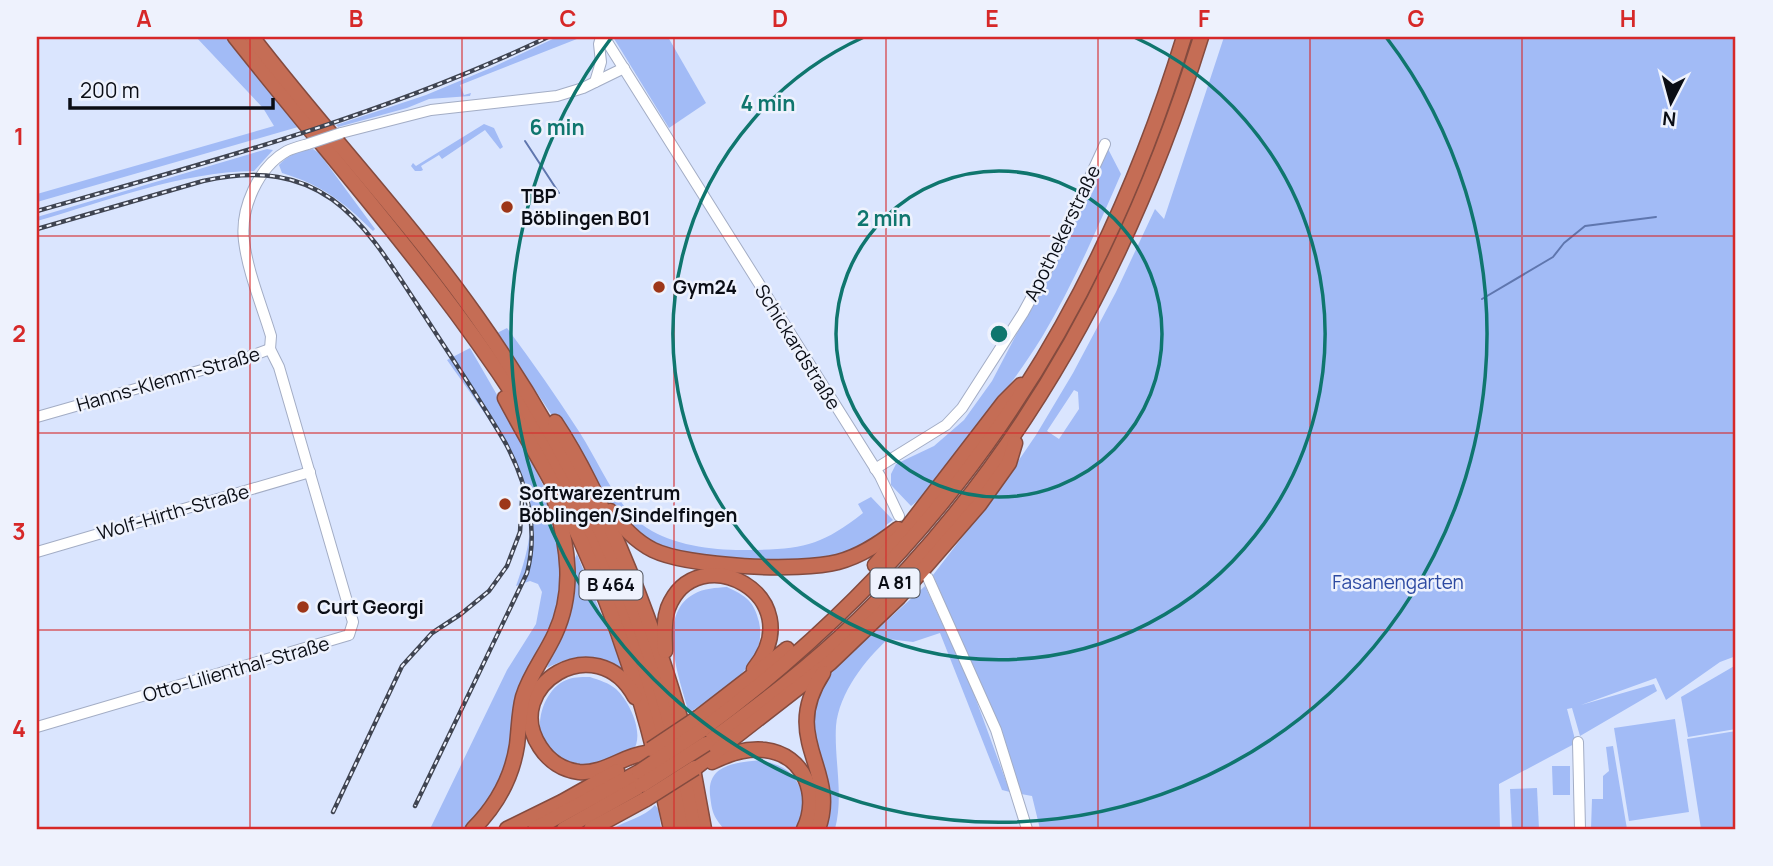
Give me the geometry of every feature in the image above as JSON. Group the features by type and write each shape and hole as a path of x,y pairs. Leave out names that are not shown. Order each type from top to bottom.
{"highway":[{"name":"B 464","path":"235,37 427,274 491,362 539,435 575,505 612,587 648,689 681,829"},
{"name":"B 464","path":"252,37 439,267 561,430 596,493 636,588 665,667 681,720 704,829"},
{"name":"A 81","path":"705,742 920,532 992,440 1038,371 1083,290 1122,207 1153,130 1184,37"},
{"name":"A 81","path":"535,829 642,768 705,742 802,671 876,603 962,507 1022,425 1070,347 1124,241 1165,143 1201,37"},
{"name":"B 464","path":"491,362 492,376 566,510 596,576 626,654 643,711 671,829"},
{"name":"B 464","path":"509,363 549,428 586,499 626,590 671,723 694,829"},
{"path":"734,691 785,651 887,551 1004,402 1038,371"},
{"path":"507,829 562,802 705,742 830,663 907,589 964,523 1009,463 1022,425"},
{"path":"473,829 492,808 506,782 516,748 525,692 555,634 565,605 568,571 566,547 549,481"},
{"path":"596,493 620,524 652,549 692,561 768,566 816,566 845,560 877,545 921,510"},
{"path":"643,711 620,677 605,668 588,664 571,666 553,675 537,694 532,709 532,726 537,743 551,760 566,769 579,772 695,768 705,742 734,691 763,657 771,633 770,620 763,601 751,587 737,579 718,575 699,578 677,594 666,615 665,667"},
{"path":"818,829 824,795 821,778 807,740 806,718 811,695 830,663"},
{"path":"705,742 731,754 757,750 776,752 792,761 803,774 810,792 811,810 804,829"},
{"name":"A 81","path":"564,829 642,768"},
{"path":"596,828 642,768"},
{"path":"697,787 713,829"}],"street":[{"name":"Schickardstraße","path":"602,37 875,469 899,516"},
{"path":"595,82 601,62 602,37"},
{"name":"Hanns-Klemm-Straße","path":"37,417 270,349 271,337 244,239 245,221 250,200 262,175 287,151 341,133 431,110 557,96 624,68"},
{"name":"Apothekerstraße","path":"875,469 946,425 962,408 1023,313 1051,262 1105,144"},
{"name":"Otto-Lilienthal-Straße","path":"37,727 349,635 353,622 277,361 270,349"},
{"name":"Wolf-Hirth-Straße","path":"37,552 310,472"},
{"path":"928,578 992,722 1027,829"},
{"path":"1578,743 1580,829"}],"green space":[{"path":"196,37 225,37 298,127 37,202 37,194 274,126 263,108"},
{"path":"557,37 582,37 460,85 464,95 471,93 470,96 429,99 407,108 338,127 336,125 426,95"},
{"path":"613,37 668,37 706,103 669,128"},
{"name":"Fasanengarten","path":"1224,37 1736,37 1736,656 1720,662 1666,700 1656,678 1581,705 1654,684 1657,691 1580,736 1572,708 1567,709 1576,743 1499,784 1500,829 1040,829 1032,796 1021,794 990,709 933,575 997,492 1036,435 1116,292 1155,209 1164,219","holes":["1074,390 1078,392 1079,409 1059,439 1047,431"]},
{"path":"484,124 494,128 503,147 500,149 485,130 442,159 439,155 421,166 421,171 415,171 411,166 413,163 416,166"},
{"path":"1107,147 1121,174 1084,257 1053,317 999,400 920,499 911,506 891,485 891,474 896,464 934,446 964,420 992,381 1038,293"},
{"path":"267,149 273,150 254,171 199,176 171,182 37,221 37,217"},
{"path":"313,149 319,153 375,229 373,231 332,196 310,183 282,173 279,165 287,158"},
{"path":"507,328 571,420 618,497 636,520 658,534 683,543 724,550 798,547 835,533 863,513 858,504 871,497 893,520 885,526 889,533 875,544 809,565 702,560 654,547 613,513 579,456 497,333"},
{"path":"470,348 508,414 549,497 562,549 561,602 503,781 468,829 430,829 507,670 536,624 542,592 538,584 530,581 516,586 530,528 528,506 513,461 488,418 447,360"},
{"path":"577,554 623,668 621,669 601,660 584,657 547,668 573,583 574,560"},
{"path":"925,586 971,686 1010,792 1002,790 940,633 913,642 888,639 862,667 842,701 836,726 838,816 835,829 824,829 821,768 810,712 828,674"},
{"path":"727,587 744,596 755,609 760,638 757,652 739,677 689,713 676,667 673,632 676,617 682,604 694,594 706,589"},
{"path":"1736,665 1736,729 1688,737 1681,697"},
{"path":"590,677 610,685 621,695 631,710 637,736 633,751 603,764 581,766 563,761 549,751 540,732 540,721 546,700 552,691 571,678"},
{"path":"1675,719 1689,812 1629,821 1614,728"},
{"path":"1736,731 1736,829 1701,829 1687,739"},
{"path":"1613,746 1627,829 1591,829 1592,799 1603,799 1603,776 1609,771 1606,747"},
{"path":"761,760 785,769 794,777 803,799 801,822 797,829 724,829 711,806 710,784 713,776 734,764"},
{"path":"1552,766 1570,766 1570,795 1553,795"},
{"path":"1537,788 1539,829 1512,829 1510,789"},
{"path":"655,805 659,810 661,829 612,829 640,816"}],"waterway":[{"path":"525,141 559,193"},
{"path":"1482,299 1553,257 1564,243 1585,226 1656,217"}],"railway":[{"path":"37,211 296,135 424,90 548,37"},
{"path":"37,229 203,181 246,175 283,178 313,188 339,205 384,254 506,444 525,491 532,539 527,573 415,806"},
{"path":"333,812 402,666 432,633 489,591 507,566 520,532 522,501"}],"place":[{"name":"TBP Böblingen B01","path":"507,207"},
{"name":"Gym24","path":"659,287"},
{"name":"Softwarezentrum Böblingen/Sindelfingen","path":"505,504"},
{"name":"Curt Georgi","path":"303,607"}]}
